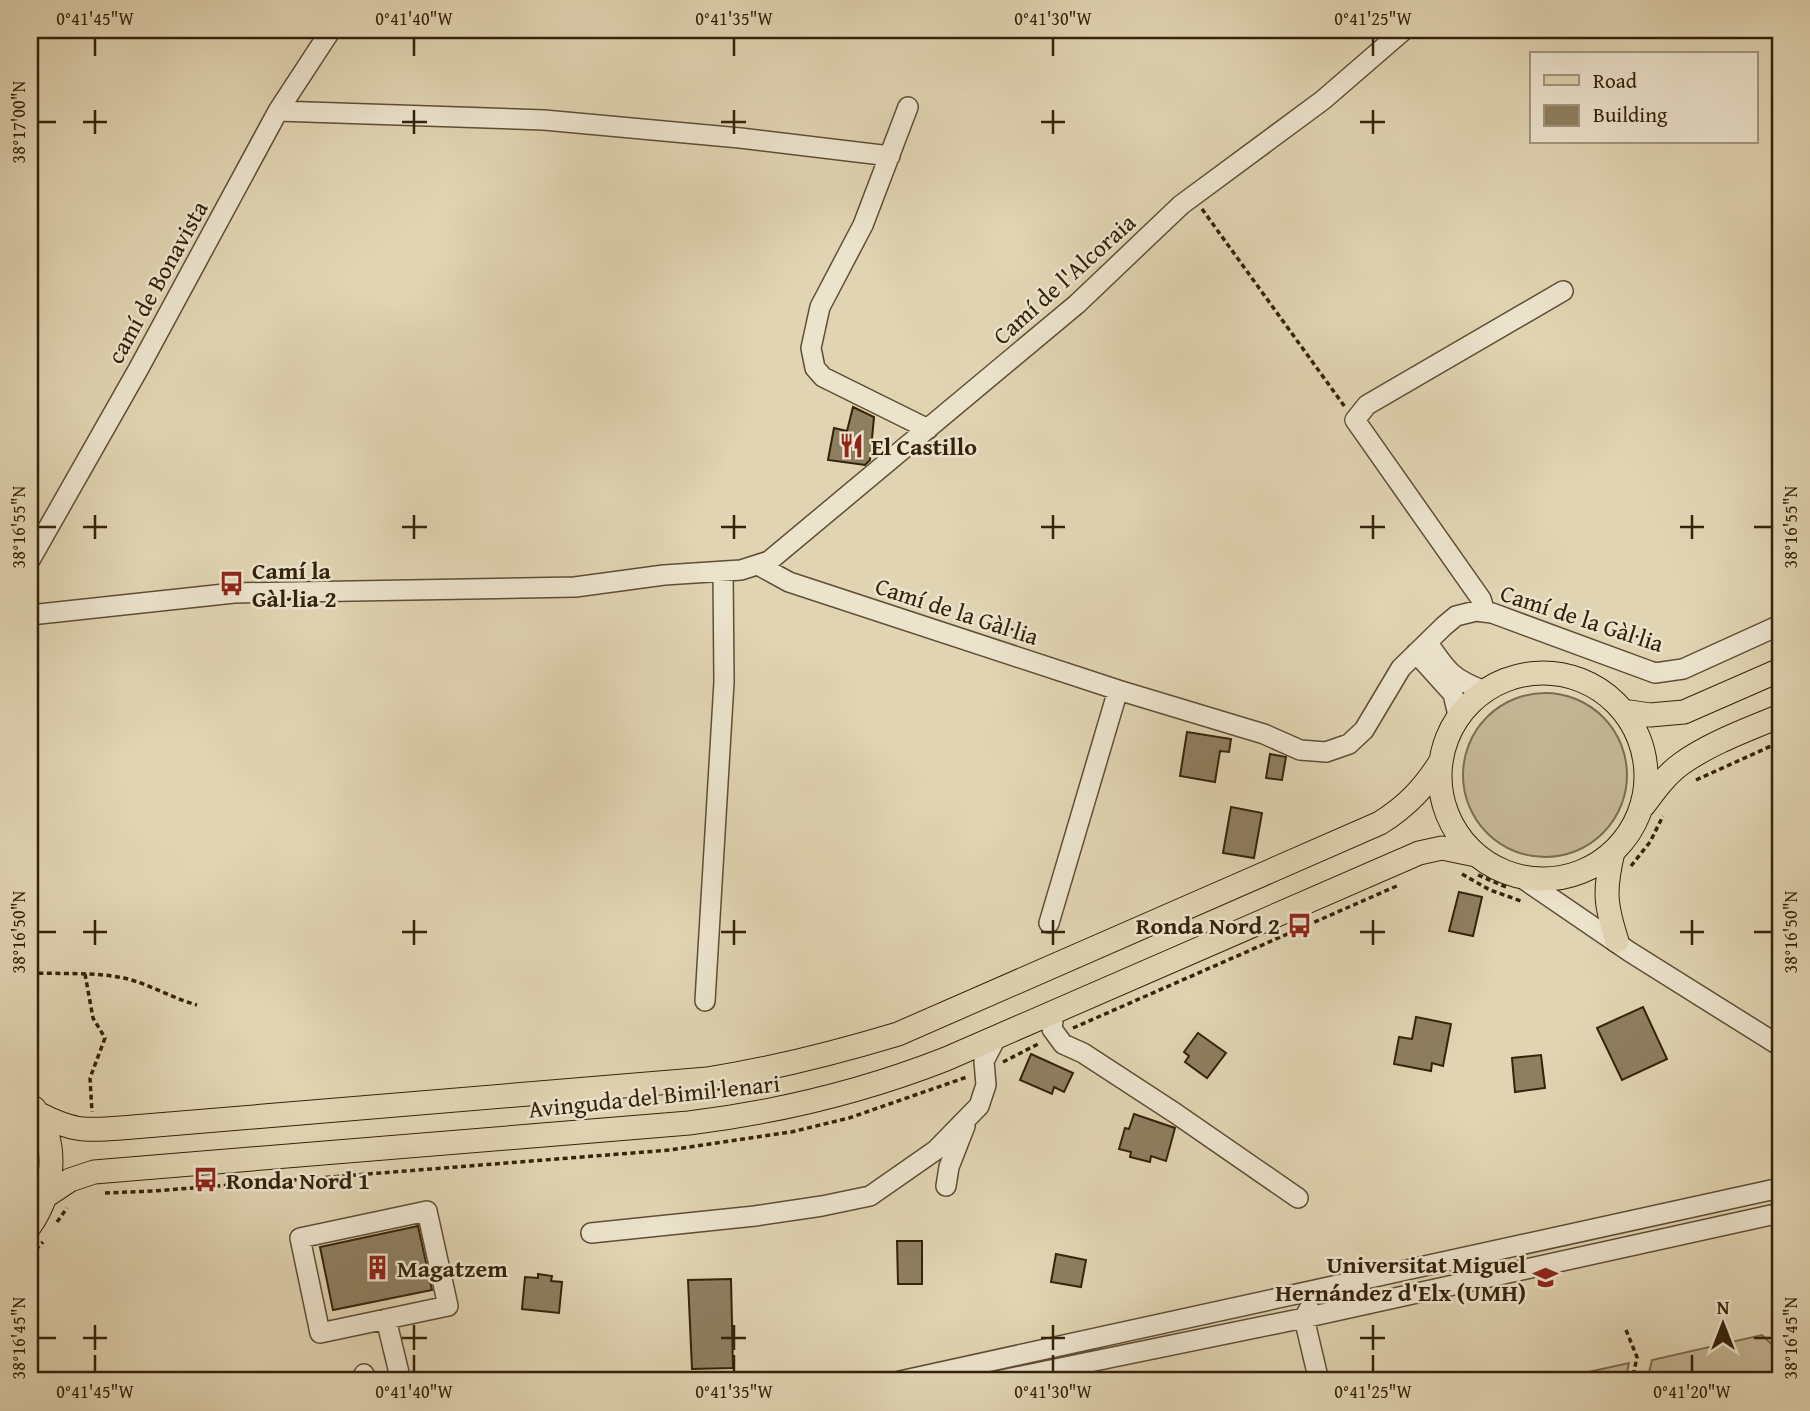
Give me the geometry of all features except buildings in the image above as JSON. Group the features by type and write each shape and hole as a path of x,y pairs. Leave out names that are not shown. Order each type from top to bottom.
{"main road":[{"path":"1623,711 1650,715 1684,712 1780,670"},
{"path":"1642,807 1646,780 1645,760 1634,728 1623,711 1593,686 1572,677 1531,674 1513,677 1485,691 1458,715 1441,761 1442,798 1450,821 1460,837 1467,860 1495,867 1516,883 1565,877 1588,869 1613,852 1632,828 1642,807 1664,779 1681,764 1709,748 1780,716"},
{"name":"Avinguda del Bimil·lenari","path":"34,1108 64,1127 82,1130 121,1128 707,1079 761,1071 821,1057 898,1034 1380,823 1411,801 1427,784 1441,761"},
{"name":"Avinguda del Bimil·lenari","path":"46,1196 70,1180 94,1172 676,1124 750,1116 831,1097 899,1077 996,1038 1419,853 1442,848 1467,860"},
{"path":"1613,852 1606,888 1608,912 1617,941"},
{"path":"30,1226 46,1196 51,1160 48,1137 34,1108"}],"street":[{"name":"camí de Bonavista","path":"30,560 139,368 278,111 331,30"},
{"name":"Camí de l'Alcoraia","path":"758,565 779,554 1077,304 1193,197 1323,100 1404,30"},
{"path":"908,107 863,225 820,307 811,348 815,368 823,377 928,429"},
{"path":"278,111 544,120 740,138 890,156"},
{"path":"1485,612 1481,599 1355,420 1367,405 1563,291"},
{"path":"30,615 234,593 575,587 664,575 723,572 758,565"},
{"name":"Camí de la Gàl·lia","path":"758,565 789,582 1118,690 1264,734 1300,750 1326,752 1349,744 1364,730 1401,668 1456,616 1476,611 1485,612 1656,673 1683,669 1780,625"},
{"path":"705,1001 724,682 723,572"},
{"path":"1422,648 1460,682 1485,691"},
{"path":"1422,648 1452,694 1458,715"},
{"path":"1049,923 1118,690"},
{"path":"1516,883 1617,941 1630,952 1780,1046"},
{"path":"1054,1012 1052,1029 1063,1044 1083,1053 1298,1198"},
{"path":"591,1233 755,1216 870,1196 936,1150 968,1119 979,1105 986,1085 984,1061 996,1038"},
{"path":"946,1186 949,1167 968,1119"},
{"path":"900,1381 1780,1188"},
{"path":"428,1210 448,1306 386,1319 320,1333 300,1238 428,1210"},
{"path":"997,1381 1304,1318 1780,1213"},
{"path":"1304,1318 1313,1302 1329,1288"},
{"path":"1247,1306 1292,1310 1304,1318 1320,1380"},
{"path":"386,1319 401,1381"}],"path":[{"path":"1193,197 1355,420"},
{"path":"1690,783 1780,742"},
{"path":"1606,888 1627,874 1650,842 1665,813"},
{"path":"1467,860 1516,883"},
{"path":"30,973 85,974 125,979 197,1004"},
{"path":"85,974 93,1018 104,1038 90,1077 92,1114"},
{"path":"1626,1331 1637,1357 1633,1381"}],"shaded area":[{"path":"1545,693 1576,700 1603,717 1620,744 1627,775 1620,806 1603,833 1576,850 1545,857 1514,850 1487,833 1470,806 1463,775 1470,744 1487,717 1514,700"},
{"path":"1762,1335 1780,1352 1780,1381 1647,1381 1652,1360"},
{"path":"1629,1363 1625,1381 1547,1381"}],"place":[{"name":"El Castillo","path":"851,446"},
{"name":"Camí la Gàl·lia 2","path":"232,584"},
{"name":"Ronda Nord 2","path":"1300,925"},
{"name":"Ronda Nord 1","path":"206,1180"},
{"name":"Magatzem","path":"377,1268"},
{"name":"Universitat Miguel Hernández d'Elx (UMH)","path":"1546,1278"}]}
